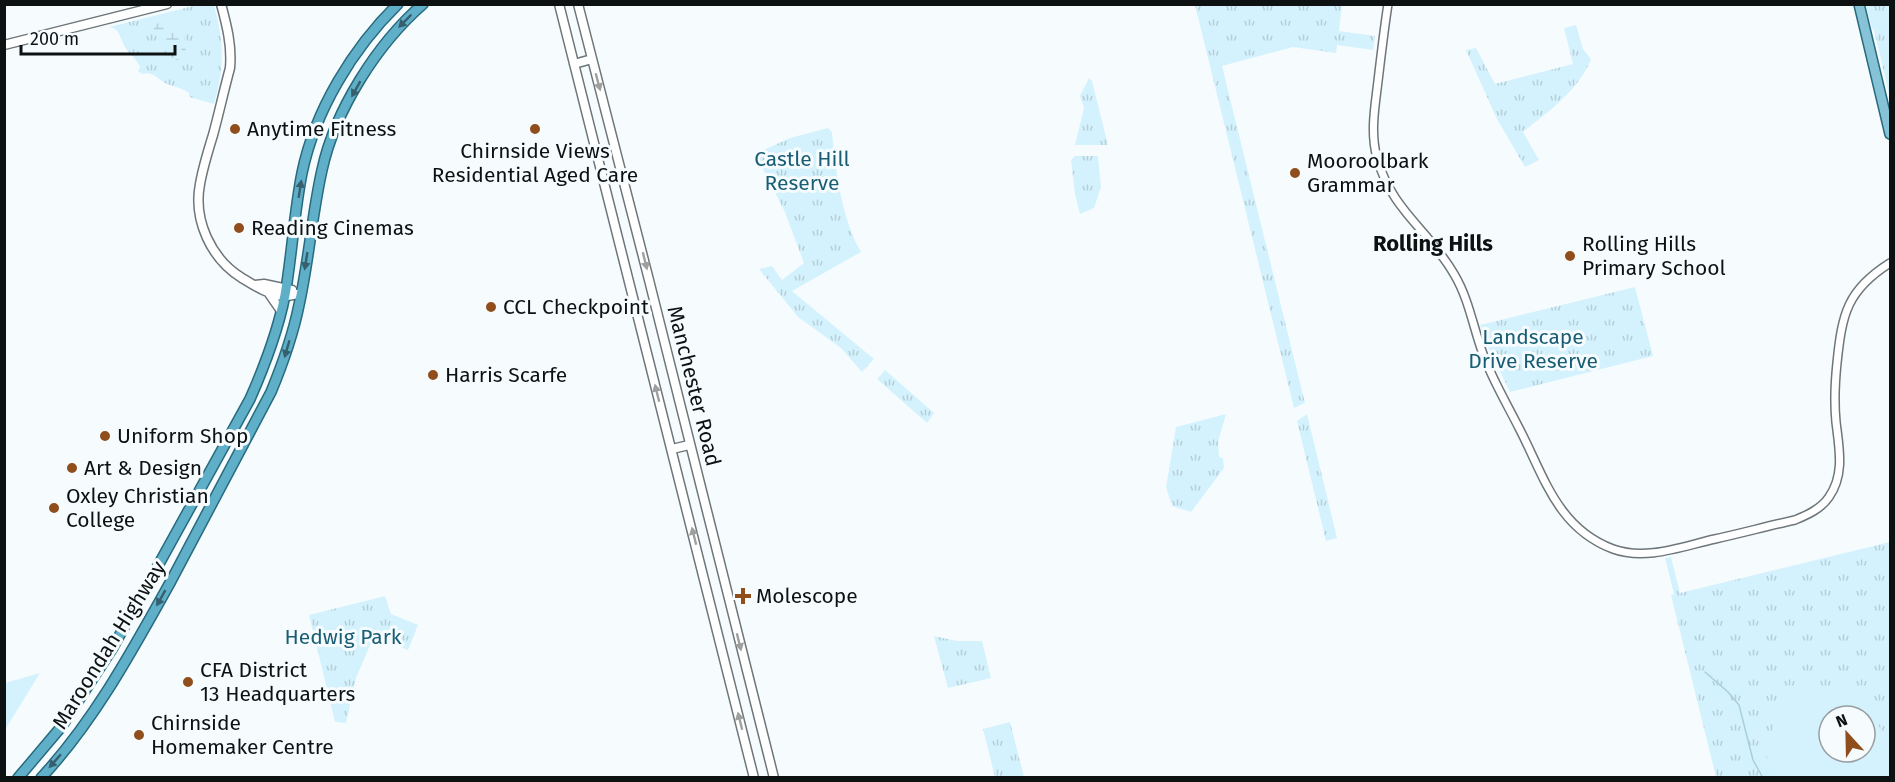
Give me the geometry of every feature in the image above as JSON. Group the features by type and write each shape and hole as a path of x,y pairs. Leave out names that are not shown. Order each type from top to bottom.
{"highway":[{"name":"Maroondah Highway","path":"18,777 57,732 78,703 138,605 250,399 265,366 281,311 302,172 310,146 328,101 342,75 363,44 398,4"},
{"name":"Maroondah Highway","path":"41,777 76,736 142,633 271,392 285,358 302,293 318,188 333,135 360,82 377,56 400,26 423,4"}],"main road":[{"path":"4,45 167,4"},
{"path":"222,4 231,44 230,68 200,184 199,207 202,227 219,258 233,272 268,292 302,293"},
{"name":"Manchester Road","path":"559,4 754,777"},
{"name":"Manchester Road","path":"578,4 774,777"},
{"path":"1859,4 1890,134"},
{"path":"574,64 592,59"},
{"path":"255,285 264,284 285,293"},
{"path":"268,292 281,311"},
{"path":"672,449 689,445"},
{"path":"708,593 725,585"}],"street":[{"path":"1388,4 1373,130 1377,157 1385,182 1396,201 1433,243 1454,273 1466,296 1484,357 1548,490 1569,520 1596,541 1621,551 1660,552 1795,520 1820,506 1832,492 1840,466 1835,403 1841,326 1846,310 1858,290 1876,272 1890,263"}],"green space":[{"path":"197,5 214,5 220,31 222,54 220,78 214,104 189,97 186,91 165,83 152,74 142,74 138,71 140,67 125,47 119,33 109,27"},
{"path":"1195,5 1342,5 1339,31 1375,36 1373,50 1337,45 1336,53 1293,47 1222,66 1305,403 1294,408"},
{"path":"1866,5 1890,5 1890,98 1874,30"},
{"path":"171,19 179,22 186,43 185,58 179,61 171,57 153,31 156,24"},
{"path":"1576,25 1583,49 1591,59 1571,90 1523,132 1539,160 1525,167 1497,119 1466,50 1476,48 1495,84 1573,64 1564,28"},
{"path":"1089,78 1092,81 1108,145 1075,145 1084,108 1080,96"},
{"name":"Castle Hill Reserve","path":"828,128 832,132 844,209 861,252 792,291 874,359 862,372 841,348 798,317 759,269 772,266 782,280 804,263 784,210 755,154 790,138"},
{"path":"1075,156 1098,156 1101,187 1094,208 1080,214 1071,160"},
{"name":"Landscape Drive Reserve","path":"1635,287 1653,356 1510,392 1480,325"},
{"path":"885,370 934,413 927,423 877,379"},
{"path":"1226,414 1218,442 1219,457 1223,458 1224,468 1191,512 1172,506 1166,487 1176,427"},
{"path":"1307,414 1337,538 1326,541 1297,421"},
{"path":"1890,542 1890,777 1716,777 1671,595 1674,594 1665,558 1671,557 1680,593"},
{"name":"Hedwig Park","path":"385,596 391,614 418,625 408,650 374,636 356,678 346,723 335,722 309,615"},
{"path":"934,636 957,641 982,641 991,678 948,688"},
{"path":"40,673 5,730 5,683"},
{"path":"1826,686 1840,690 1861,704 1817,704 1817,764 1877,764 1877,724 1887,746 1890,762 1889,777 1768,777 1768,748 1776,719 1788,703 1801,694"},
{"path":"1010,722 1024,777 995,777 983,729"}],"waterway":[{"path":"1705,672 1739,705 1753,760 1763,778"}],"place":[{"name":"Anytime Fitness","path":"235,129"},
{"name":"Chirnside Views Residential Aged Care","path":"535,129"},
{"name":"Mooroolbark Grammar","path":"1295,173"},
{"name":"Reading Cinemas","path":"239,228"},
{"name":"Rolling Hills Primary School","path":"1570,256"},
{"name":"CCL Checkpoint","path":"491,307"},
{"name":"Harris Scarfe","path":"433,375"},
{"name":"Uniform Shop","path":"105,436"},
{"name":"Art & Design","path":"72,468"},
{"name":"Oxley Christian College","path":"54,508"},
{"name":"Molescope","path":"743,596"},
{"name":"CFA District 13 Headquarters","path":"188,682"},
{"name":"Chirnside Homemaker Centre","path":"139,735"}],"district":[{"name":"Rolling Hills","path":"1433,243"}]}
